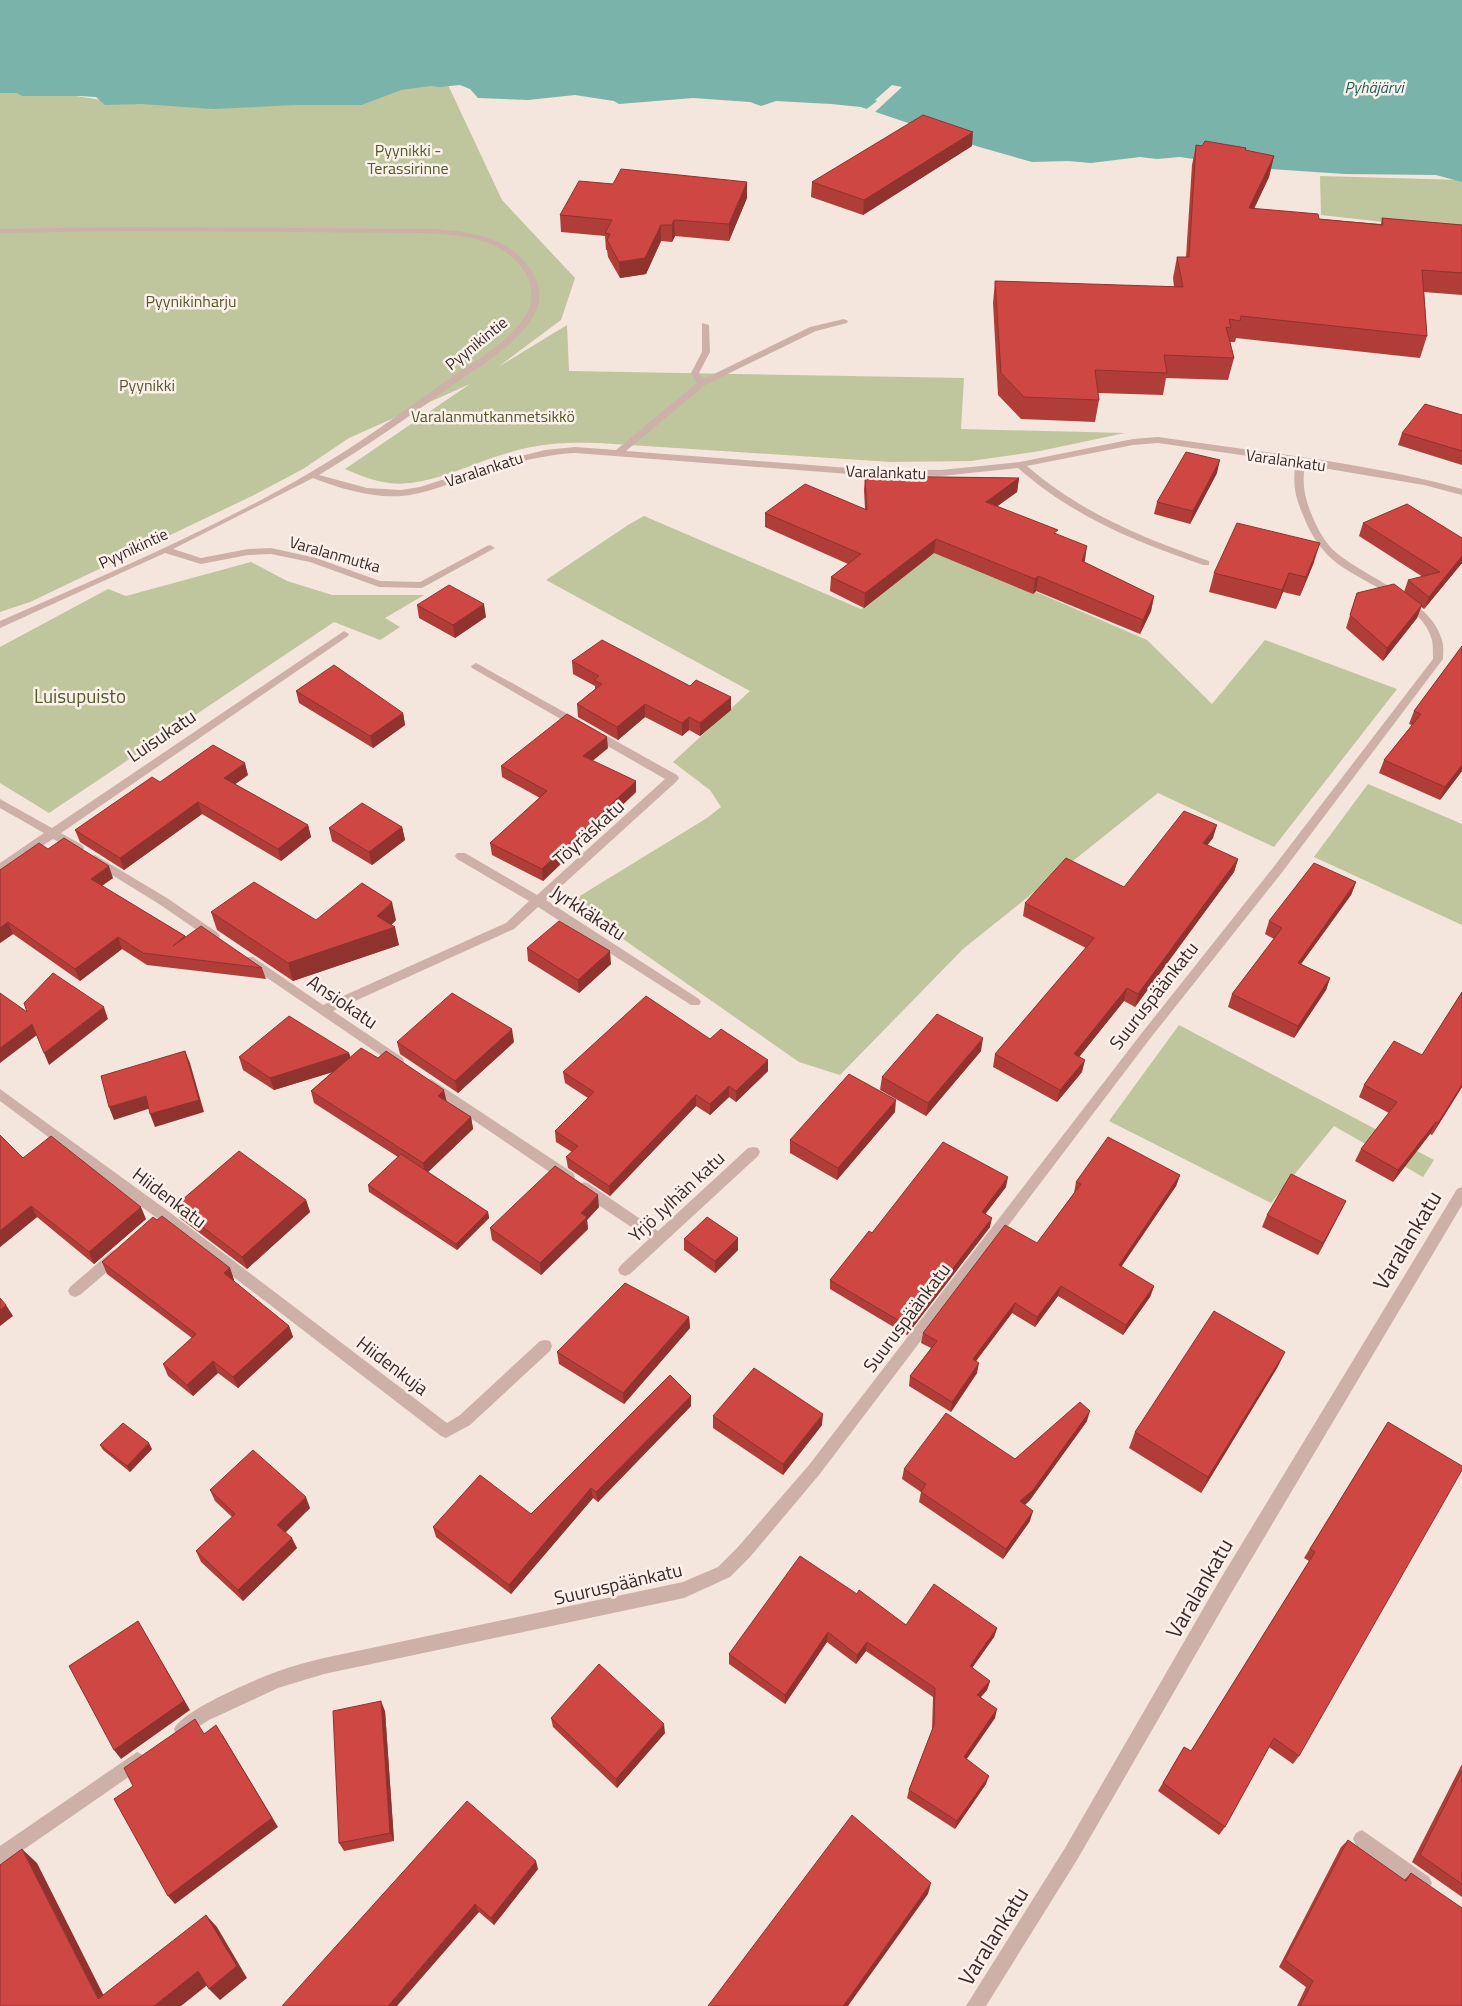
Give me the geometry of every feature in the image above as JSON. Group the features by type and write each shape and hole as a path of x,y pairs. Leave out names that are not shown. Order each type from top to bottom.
{"street":[{"name":"Pyynikintie","path":"0,232 124,229 423,231 472,236 513,253 526,267 536,291 534,307 522,325 496,350 402,417 312,475 166,550 0,625"},
{"path":"620,452 702,383 813,328 844,321"},
{"path":"702,383 695,373 706,352 704,325"},
{"name":"Varalankatu","path":"312,475 341,486 379,493 402,493 422,490 526,456 555,450 620,452 901,474 980,471 1020,465 1132,442 1158,440 1425,482 1462,492"},
{"name":"Suuruspäänkatu","path":"171,1737 203,1714 276,1680 324,1666 684,1590 724,1572 744,1552 820,1462 1145,1037 1276,872 1438,659 1440,647 1422,615 1402,598 1338,560 1327,550 1300,497 1298,481 1301,462"},
{"path":"1020,465 1033,478 1124,533 1206,563"},
{"name":"Varalanmutka","path":"166,550 201,561 248,552 271,551 313,560 379,584 422,585 490,548"},
{"name":"Luisukatu","path":"0,869 344,634"},
{"name":"Töyräskatu","path":"323,1010 510,926 673,778 476,666"},
{"path":"0,803 52,832 163,901 221,941"},
{"name":"Jyrkkäkatu","path":"461,856 538,901 695,1002"},
{"name":"Ansiokatu","path":"237,952 405,1066"},
{"path":"422,1077 659,1239"},
{"name":"Hiidenkatu","path":"0,1094 316,1332"},
{"name":"Yrjö Jylhän katu","path":"625,1270 753,1152"},
{"name":"Varalankatu","path":"975,2006 1071,1854 1224,1589 1462,1193"},
{"path":"149,1228 163,1215"},
{"path":"75,1291 126,1246"},
{"name":"Hiidenkuja","path":"316,1332 446,1431 466,1420 545,1346"},
{"path":"0,1857 146,1754"},
{"path":"1362,1839 1439,1894"}],"green space":[{"name":"Pyynikinharju","path":"448,85 502,200 575,278 561,320 498,367 567,325 569,371 964,378 961,429 1125,433 1040,451 971,461 891,462 576,443 543,445 522,449 435,478 404,484 377,481 345,469 470,384 349,438 303,469 252,496 30,602 0,612 0,93 16,93 23,96 76,96 127,104 362,105 407,86"},
{"path":"1320,176 1462,180 1462,231 1321,215"},
{"path":"644,516 861,609 942,547 958,558 1147,640 1212,704 1265,640 1397,689 1274,847 1158,793 963,949 840,1075 799,1062 570,902 707,818 721,807 710,790 673,762 750,691 546,580"},
{"name":"Luisupuisto","path":"251,562 287,581 332,595 424,595 385,618 400,627 380,640 334,622 49,813 0,783 0,647 108,589 126,596"},
{"path":"1368,784 1462,824 1462,925 1314,857"},
{"path":"1179,1025 1434,1160 1423,1177 1334,1126 1271,1203 1109,1121"}],"water":[{"name":"Pyhäjärvi","path":"0,0 1462,0 1462,182 1436,175 1345,174 1256,168 1180,157 1157,159 1140,157 1091,163 1068,161 1032,162 976,146 861,107 831,104 776,101 761,106 750,102 693,98 619,104 614,101 575,95 528,100 478,98 470,89 460,85 430,86 401,90 362,105 296,105 213,109 141,104 105,105 96,97 22,96 16,93 0,93"}],"pier":[{"path":"892,85 902,87 875,112 865,110 877,101 875,100"}],"building":[{"path":"923,115 973,132 864,200 812,182"},
{"path":"1205,141 1246,148 1245,150 1274,156 1249,208 1318,214 1319,219 1383,225 1382,218 1462,225 1462,273 1422,270 1427,336 1241,316 1240,321 1229,319 1231,328 1226,327 1234,358 1164,355 1167,373 1095,370 1099,400 1024,397 1001,373 995,281 1183,287 1177,257 1189,257 1196,145 1202,146"},
{"path":"621,169 747,182 729,224 674,220 672,225 661,225 645,258 619,262 607,240 610,234 605,233 612,220 560,215 579,181 613,184"},
{"path":"1425,404 1462,415 1462,451 1402,433"},
{"path":"1186,452 1220,460 1193,511 1157,502"},
{"path":"865,476 1019,478 986,502 1058,530 1054,533 1087,546 1082,561 1154,596 1143,620 1038,576 1035,579 936,539 865,593 831,577 861,554 765,513 805,484 867,510"},
{"path":"1407,504 1462,538 1462,556 1429,597 1408,580 1440,572 1363,523"},
{"path":"1237,523 1320,543 1306,577 1289,573 1282,590 1214,573"},
{"path":"1394,584 1422,605 1387,648 1350,615 1357,593"},
{"path":"449,585 484,604 453,625 417,605"},
{"path":"602,640 690,686 696,680 731,697 700,723 689,717 682,723 645,704 617,727 577,704 602,684 594,680 599,676 572,661"},
{"path":"1462,646 1462,765 1445,787 1384,760 1421,714 1414,711"},
{"path":"334,665 403,713 370,736 296,691"},
{"path":"567,714 607,737 583,756 636,781 542,869 490,843 547,791 501,766"},
{"path":"213,745 245,763 224,778 308,825 278,849 198,802 120,858 75,830 152,777 160,782"},
{"path":"362,803 402,827 369,852 329,828"},
{"path":"1184,811 1217,825 1203,843 1238,859 1138,994 1127,988 1074,1054 1085,1060 1060,1090 995,1054 1094,938 1025,903 1066,858 1124,887"},
{"path":"64,838 109,866 91,879 185,936 173,946 201,926 262,968 143,953 118,937 75,969 8,922 0,928 0,870 39,843 48,849"},
{"path":"1314,863 1356,882 1298,963 1330,978 1298,1026 1232,994 1282,928 1269,921"},
{"path":"254,882 316,920 362,883 392,902 377,916 395,927 288,963 211,912"},
{"path":"559,921 610,951 578,980 527,948"},
{"path":"53,973 104,1007 44,1053 32,1024 0,1048 0,993 27,1012 24,1003"},
{"path":"1462,992 1462,1085 1438,1123 1436,1122 1398,1170 1361,1149 1397,1102 1364,1085 1394,1041 1422,1055"},
{"path":"452,993 512,1029 455,1081 397,1042"},
{"path":"646,996 710,1039 721,1029 768,1060 736,1091 729,1086 710,1104 696,1095 609,1186 566,1157 578,1146 555,1131 594,1092 563,1072"},
{"path":"937,1014 983,1038 928,1103 882,1077"},
{"path":"289,1016 349,1053 270,1078 239,1057"},
{"path":"361,1048 378,1058 386,1051 444,1090 438,1096 471,1117 423,1163 311,1091"},
{"path":"185,1051 199,1100 150,1114 146,1096 109,1107 101,1076"},
{"path":"849,1074 896,1100 838,1168 790,1140"},
{"path":"0,1135 23,1158 51,1136 141,1207 89,1252 31,1206 0,1231"},
{"path":"1108,1137 1180,1175 1119,1265 1154,1286 1126,1325 1061,1286 1037,1317 1015,1303 973,1359 979,1363 952,1402 910,1376 937,1341 923,1333 1005,1225 1037,1243 1081,1184 1076,1182"},
{"path":"943,1142 1008,1177 982,1212 992,1218 908,1326 830,1280 869,1231 872,1233"},
{"path":"239,1151 306,1200 242,1257 175,1206"},
{"path":"401,1154 488,1212 456,1244 368,1185"},
{"path":"555,1166 598,1195 581,1213 587,1217 540,1263 490,1228"},
{"path":"1291,1174 1346,1201 1323,1243 1267,1215"},
{"path":"162,1216 230,1268 224,1273 289,1326 233,1377 213,1361 187,1385 163,1364 196,1334 102,1262 153,1217 157,1220"},
{"path":"707,1217 738,1238 715,1261 684,1239"},
{"path":"625,1283 689,1317 623,1393 557,1352"},
{"path":"0,1298 6,1305 0,1310"},
{"path":"1214,1311 1285,1352 1208,1477 1135,1432"},
{"path":"754,1368 823,1414 783,1464 713,1416"},
{"path":"670,1375 691,1396 596,1492 591,1488 509,1585 433,1527 480,1475 531,1514"},
{"path":"1080,1402 1090,1411 1033,1490 1020,1501 1033,1511 1006,1549 921,1492 926,1484 904,1469 946,1413 1015,1459"},
{"path":"1388,1422 1462,1466 1462,1470 1299,1756 1274,1738 1225,1827 1163,1783 1184,1747 1191,1751 1315,1552 1310,1549"},
{"path":"123,1423 149,1443 127,1466 100,1445"},
{"path":"253,1450 306,1497 277,1525 292,1538 238,1590 196,1551 235,1514 210,1490"},
{"path":"800,1556 857,1594 859,1590 906,1625 934,1584 997,1628 970,1666 990,1681 977,1695 997,1709 964,1757 989,1776 957,1821 909,1790 934,1725 935,1688 867,1642 857,1655 828,1632 785,1695 729,1654"},
{"path":"138,1621 184,1701 114,1750 69,1666"},
{"path":"599,1664 664,1724 616,1779 551,1718"},
{"path":"381,1701 390,1833 339,1843 333,1711"},
{"path":"195,1719 204,1734 216,1725 272,1818 168,1896 114,1799 133,1786 124,1768"},
{"path":"1462,1771 1462,1884 1420,1855"},
{"path":"467,1801 536,1861 491,1918 475,1904 388,2006 282,2006"},
{"path":"852,1815 931,1883 843,2006 708,2006"},
{"path":"1348,1840 1406,1881 1411,1873 1462,1908 1462,2006 1300,2006 1313,1981 1285,1960"},
{"path":"22,1849 98,1999 206,1915 237,1966 209,1989 198,1971 154,2006 0,2006 0,1865"}],"park label":[{"name":"Pyynikki - Terassirinne","path":"408,159"},
{"name":"Pyynikki","path":"147,385"},
{"name":"Varalanmutkanmetsikkö","path":"493,416"}]}
